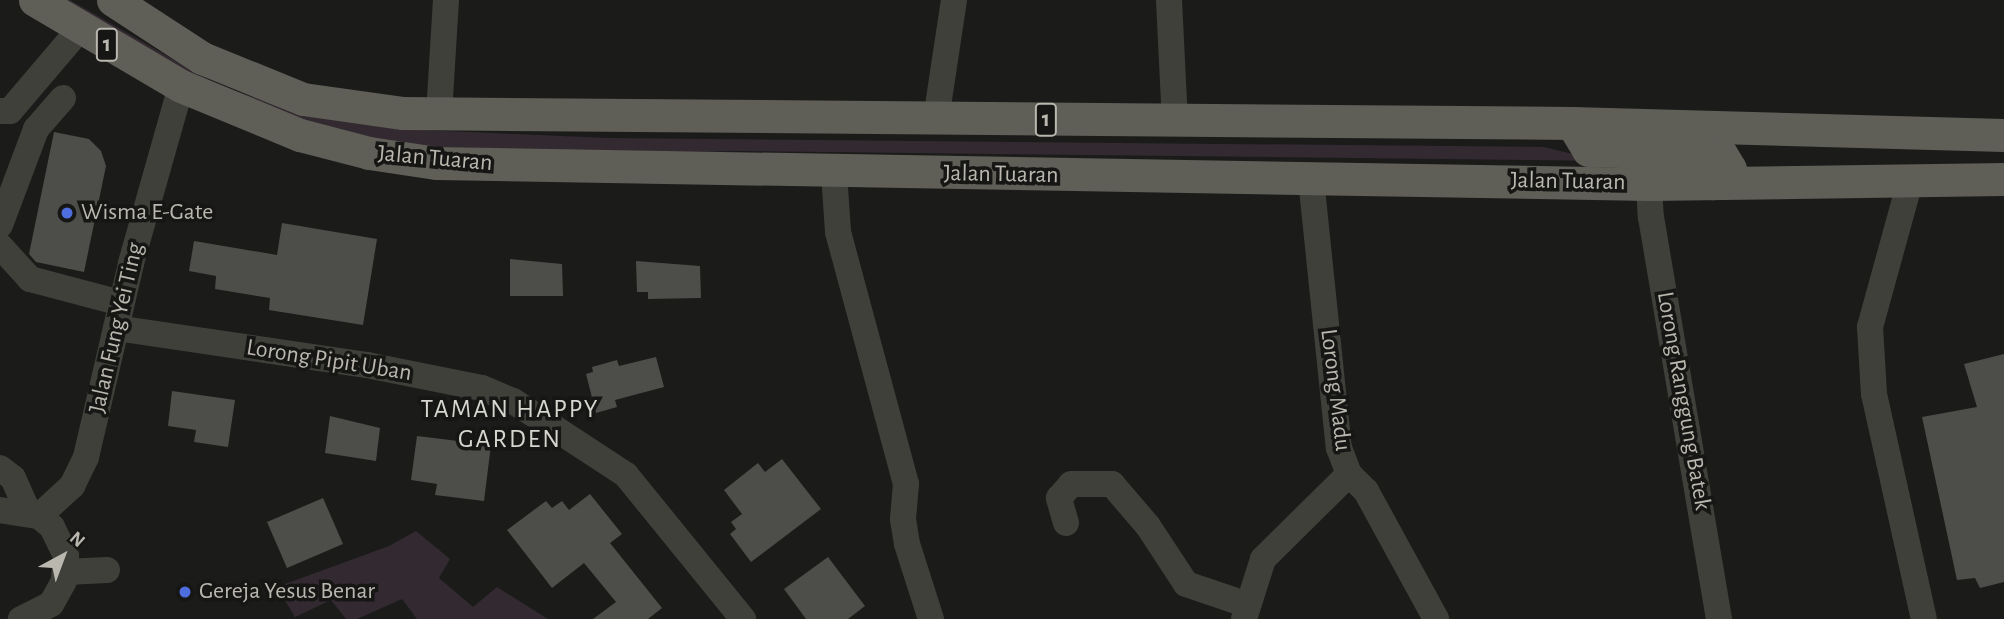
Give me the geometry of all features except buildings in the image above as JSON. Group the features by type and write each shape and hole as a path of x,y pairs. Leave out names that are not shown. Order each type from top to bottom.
{"main road":[{"name":"Jalan Tuaran","path":"35,0 79,30 181,86 300,135 369,153 438,163 834,173 1649,184 1911,178 2004,179"},
{"name":"Jalan Tuaran","path":"113,0 202,58 303,99 403,113 1572,123 2004,135"},
{"path":"181,86 219,82 303,99"},
{"path":"1572,123 1588,150 1721,154 1730,169 1728,176 1713,183"}],"street":[{"path":"439,114 446,0"},
{"path":"936,119 954,0"},
{"path":"1169,0 1175,121"},
{"path":"0,111 10,111 79,30"},
{"name":"Jalan Fung Yei Ting","path":"33,514 72,486 86,457 119,316 181,86"},
{"path":"0,225 36,129 63,98"},
{"path":"834,173 838,232 906,484 903,519 907,544 931,619"},
{"path":"1911,178 1870,327 1874,394 1924,619"},
{"name":"Lorong Madu","path":"1311,179 1339,448 1349,474 1366,491 1436,619"},
{"name":"Lorong Ranggung Batek","path":"1649,184 1651,217 1720,619"},
{"name":"Lorong Pipit Uban","path":"0,246 30,279 119,316 482,388 513,401 626,475 743,619"},
{"path":"0,468 13,478 33,514 61,540 64,581 45,619"},
{"path":"1066,523 1059,499 1071,484 1112,484 1148,526 1186,584 1244,612 1263,559 1349,474"},
{"path":"0,510 33,514"},
{"path":"21,619 51,604 64,581 107,570"},
{"path":"0,618 8,619"}],"shaded area":[{"path":"52,0 70,0 221,87 321,118 397,129 609,138 1544,147 1581,156 1703,162 739,151 609,153 394,145 265,115"},
{"path":"416,531 450,559 439,578 473,607 497,587 548,619 417,619 402,599 357,619 346,619 331,600 295,617 277,587 389,546"}],"place":[{"name":"Wisma E-Gate","path":"67,213"},
{"name":"Gereja Yesus Benar","path":"185,592"}],"district":[{"name":"TAMAN HAPPY GARDEN","path":"510,425"}]}
